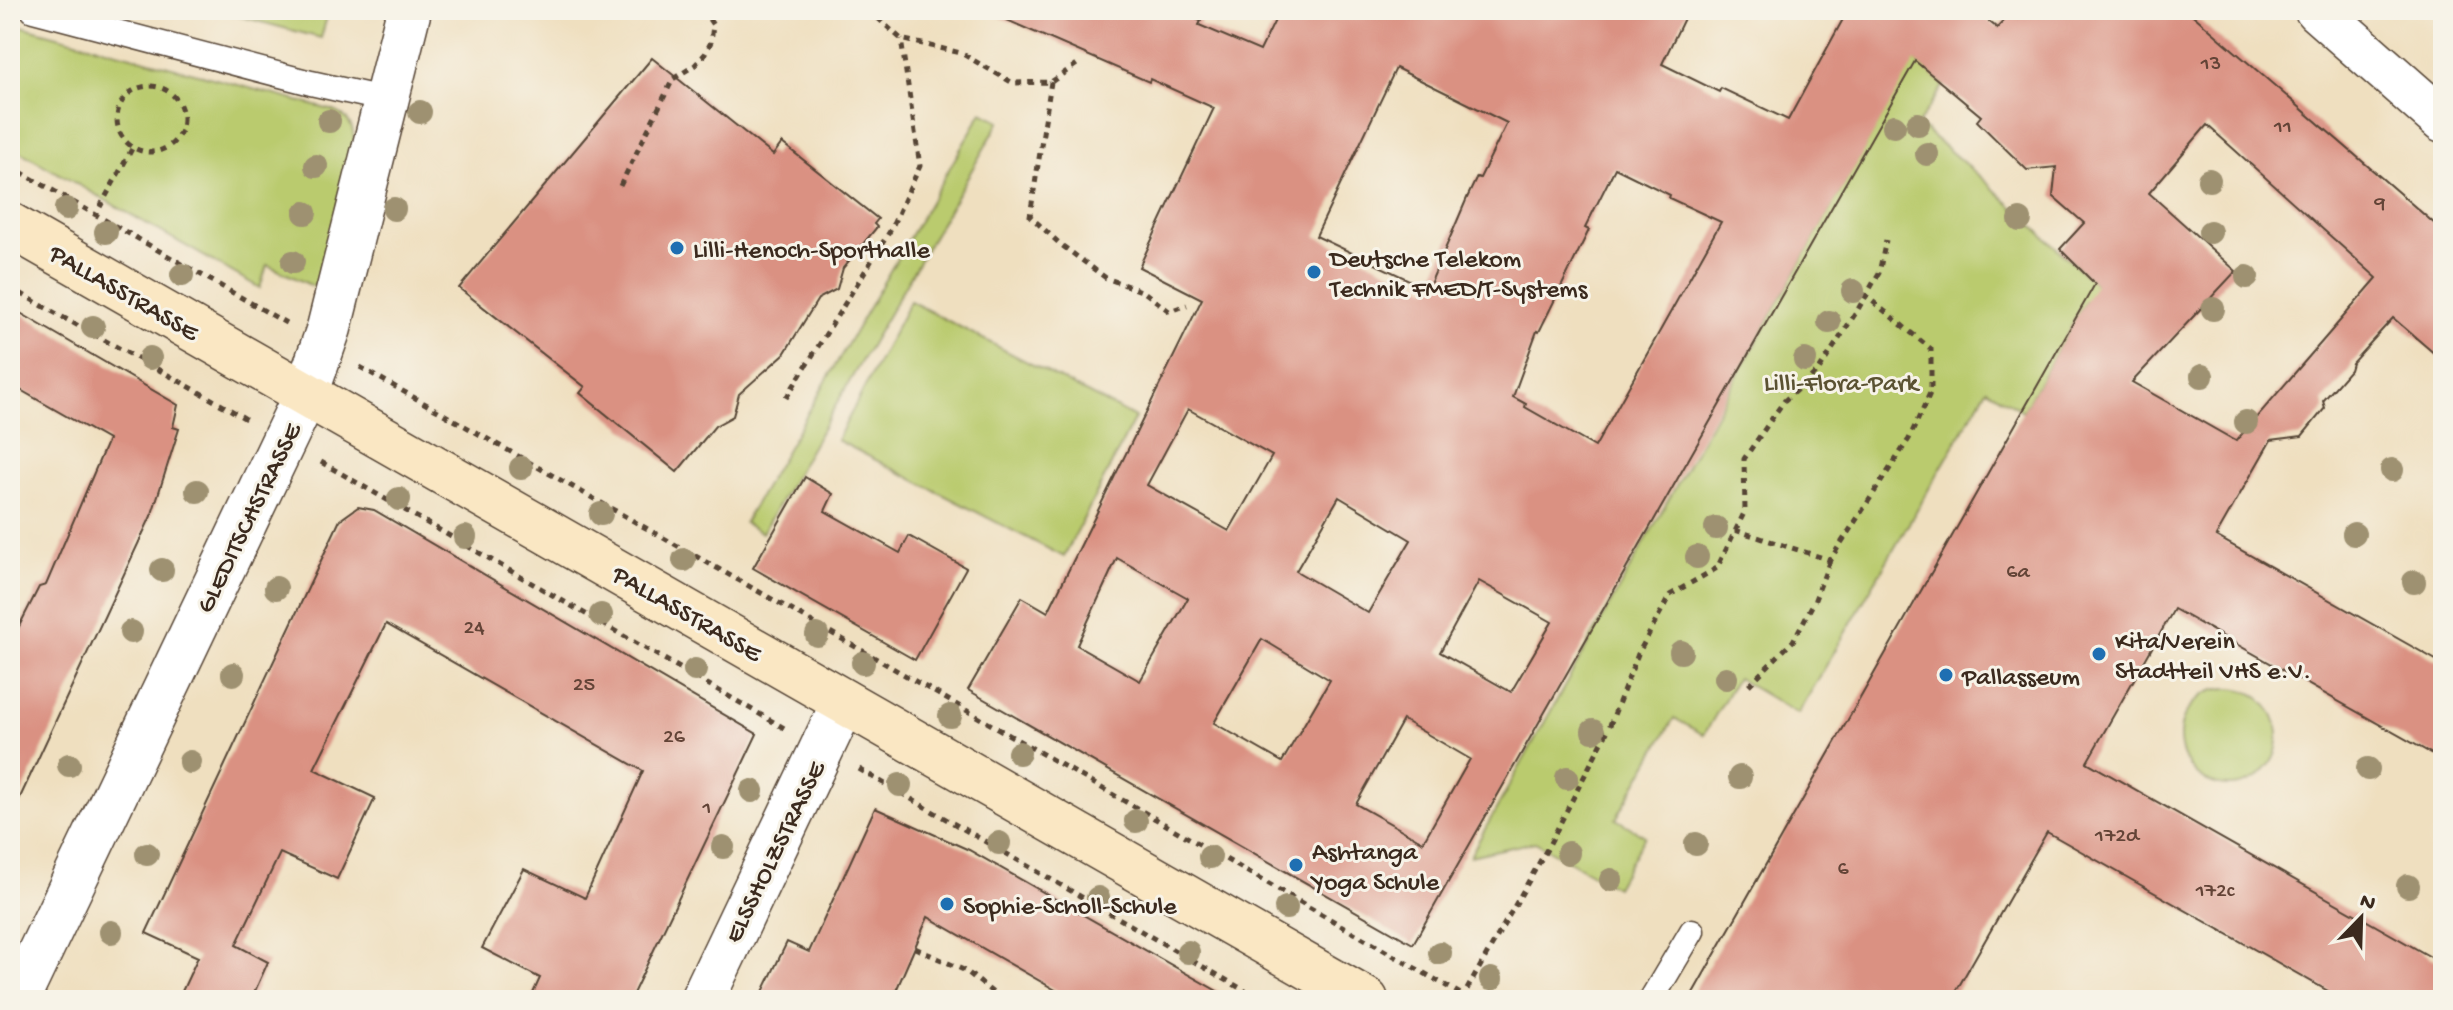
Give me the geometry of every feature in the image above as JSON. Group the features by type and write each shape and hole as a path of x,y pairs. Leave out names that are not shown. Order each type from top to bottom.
{"main road":[{"name":"PALLASSTRASSE","path":"10,225 1366,1000"}],"street":[{"name":"GLEDITSCHSTRASSE","path":"17,1000 306,394 329,328 409,10"},
{"path":"2317,10 2443,121"},
{"name":"ELSSHOLZSTRASSE","path":"702,1000 844,702"}],"lane":[{"path":"33,10 387,100"},
{"path":"1651,1000 1692,931"}],"path":[{"path":"620,186 673,79 695,65 711,42 713,25 703,10"},
{"path":"869,10 901,39 961,53 1013,83 1051,82 1080,62"},
{"path":"786,398 890,231 920,166 901,39"},
{"path":"1051,82 1030,216 1060,244 1106,278 1144,292 1169,311 1187,305"},
{"path":"145,86 173,95 182,112 183,122 177,140 161,151 151,153 133,147 125,141 117,123 121,103 136,89 145,86"},
{"path":"100,207 133,147"},
{"path":"10,166 262,309"},
{"path":"1462,998 1547,849 1608,730 1638,654 1670,595 1717,568 1745,511 1744,459 1784,401 1819,370 1879,273 1886,240"},
{"path":"10,287 216,402"},
{"path":"1749,685 1793,641 1814,602 1830,560 1909,439 1931,391 1931,349 1866,296"},
{"path":"381,377 795,612 1462,998 1471,1000"},
{"path":"362,486 761,715"},
{"path":"1735,530 1830,560"},
{"path":"887,786 1261,1000"},
{"path":"915,948 966,971 1002,1000"}],"green space":[{"path":"216,10 329,10 321,38"},
{"path":"10,23 334,111 350,123 354,143 317,288 267,265 260,288 10,146"},
{"name":"Lilli-Flora-Park","path":"1914,59 1944,85 1918,124 1984,180 2133,319 2085,302 2023,411 1987,389 1798,714 1737,678 1704,735 1674,718 1616,819 1645,836 1616,887 1535,842 1470,856"},
{"path":"982,112 1000,121 762,533 744,523"},
{"path":"910,301 1135,418 1064,557 837,440"},
{"path":"2229,688 2248,692 2264,702 2274,718 2278,737 2274,756 2264,772 2248,782 2229,786 2210,782 2194,772 2184,756 2180,737 2184,718 2194,702 2210,692"}],"building":[{"path":"984,10 1175,10 1201,21 1199,25 1260,51 1280,10 1688,10 1662,64 1719,92 1721,88 1788,120 1848,10 1976,10 1997,28 2014,10 2187,10 2443,231 2443,361 2393,318 2352,363 2350,370 2323,401 2325,408 2302,436 2271,440 2216,536 2443,664 2443,760 2174,609 2087,762 2443,964 2443,1000 2344,1000 2047,832 1951,1000 1689,1000 2095,284 2060,249 2084,223 2053,196 2056,167 2027,170 1977,121 1981,116 1915,61 1413,944 968,690 1022,597 1048,612 1202,299 1139,267 1214,108 1150,79 1149,82","holes":["1396,68 1507,123 1467,198 1428,289 1316,236","2207,125 2377,278 2236,441 2132,382 2236,271 2149,193","1615,168 1721,222 1595,447 1513,397 1537,331 1589,230 1585,228","1188,409 1272,456 1229,531 1147,485","1339,497 1411,540 1368,613 1296,571","1117,558 1188,598 1140,681 1077,645","1479,581 1552,622 1511,692 1440,652","1262,639 1330,680 1282,762 1214,723","1403,720 1470,759 1423,842 1356,804"]},
{"name":"Lilli-Henoch-Sporthalle","path":"652,58 773,155 782,143 878,219 874,224 877,227 843,268 837,289 818,299 784,354 739,394 733,416 715,426 677,472 580,393 585,387 459,288"},
{"path":"10,307 178,405 173,427 179,429 152,514 10,819 10,644 39,587 46,585 108,440 10,384"},
{"path":"805,477 833,494 825,511 900,553 909,536 966,568 915,660 753,568"},
{"path":"358,507 374,510 757,734 630,1000 530,1000 540,978 482,948 524,869 585,898 643,771 386,624 314,769 375,798 337,879 280,853 236,945 268,962 251,1000 178,1000 198,957 146,933 340,520"},
{"name":"Sophie-Scholl-Schule","path":"875,808 969,850 1233,1000 1073,1000 928,917 892,1000 759,1000 787,942 809,952"}],"place":[{"name":"Lilli-Henoch-Sporthalle","path":"677,248"},
{"name":"Deutsche Telekom Technik FMED/T-Systems","path":"1314,272"},
{"name":"Kita/Verein Stadtteil VHS e.V.","path":"2099,654"},
{"name":"Pallasseum","path":"1946,675"},
{"name":"Ashtanga Yoga Schule","path":"1296,865"},
{"name":"Sophie-Scholl-Schule","path":"947,904"}]}
